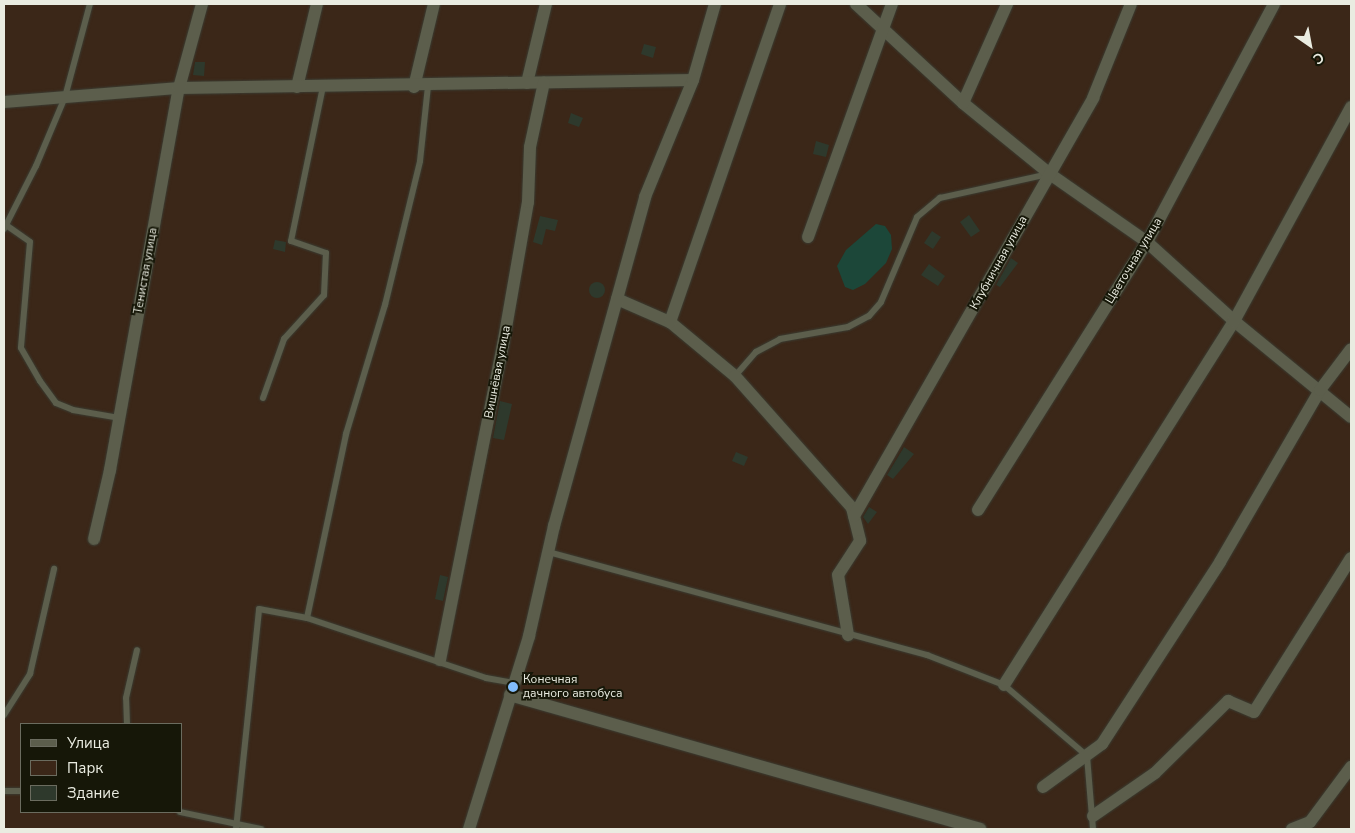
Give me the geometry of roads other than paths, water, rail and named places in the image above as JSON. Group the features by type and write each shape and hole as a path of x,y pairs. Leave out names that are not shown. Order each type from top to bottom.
{"street":[{"name":"Тенистая улица","path":"94,539 120,418 179,88 202,4"},
{"path":"297,87 317,4"},
{"path":"414,87 434,4"},
{"path":"527,83 546,4"},
{"path":"469,829 512,689 547,552 644,197 693,80 715,4"},
{"path":"670,322 780,4"},
{"path":"856,4 963,103 1050,174 1147,242 1234,321 1351,417"},
{"path":"808,237 892,4"},
{"path":"963,103 1007,4"},
{"name":"Клубничная улица","path":"854,516 1094,98 1131,4"},
{"name":"Цветочная улица","path":"978,510 1147,242 1274,4"},
{"path":"4,102 179,88 414,87 544,82 693,80"},
{"name":"Вишнёвая улица","path":"440,660 503,345 528,202 530,147 544,82"},
{"path":"1004,684 1234,321 1351,107"},
{"path":"617,299 670,322 735,376 852,508 860,540 838,575 848,635"},
{"path":"1043,787 1102,744 1220,562 1320,390 1351,349"},
{"path":"1093,816 1155,773 1228,701 1254,712 1351,558"},
{"path":"512,689 980,829"},
{"path":"1292,829 1310,822 1351,767"}],"lane":[{"path":"90,4 65,97 36,166 5,227 30,242 21,348 40,381 56,403 73,410 120,418"},
{"path":"308,618 346,434 385,305 420,161 428,86"},
{"path":"264,398 284,339 324,295 326,253 291,241 323,87"},
{"path":"735,376 756,352 780,339 848,327 869,316 882,302 918,217 940,198 1050,174"},
{"path":"547,552 927,655 1004,684 1087,756 1093,829"},
{"path":"4,715 30,674 54,569"},
{"path":"237,827 259,609 308,618 440,660 512,689"},
{"path":"127,723 126,698 136,650"},
{"path":"4,791 20,791"},
{"path":"182,813 237,827 261,829"}],"place":[{"name":"Конечная дачного автобуса","path":"513,687"}]}
